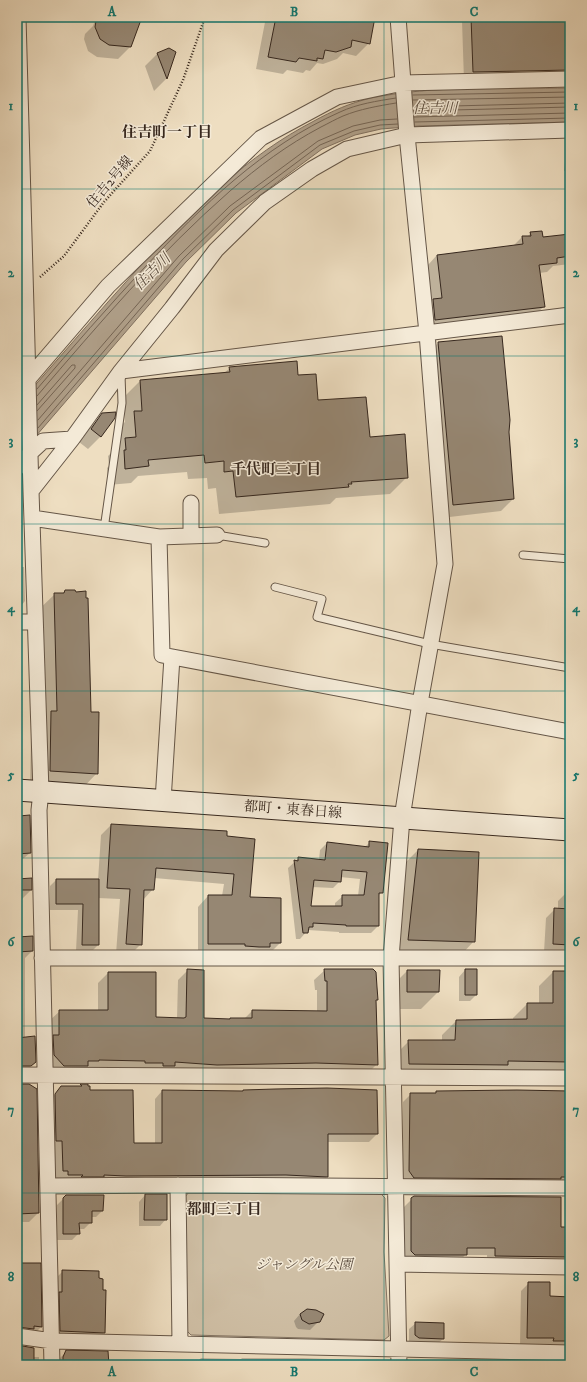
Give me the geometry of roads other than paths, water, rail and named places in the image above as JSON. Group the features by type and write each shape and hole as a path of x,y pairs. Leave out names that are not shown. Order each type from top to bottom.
{"street":[{"path":"18,17 26,290 24,386 30,450 41,792 39,810 52,1365"},
{"path":"398,17 407,132 427,333 445,564 420,703 402,818 391,958 399,1365"},
{"path":"24,386 108,286 261,138 337,97 403,86 570,79"},
{"path":"31,491 121,371 172,308 216,250 265,202 312,169 347,149 407,132 570,130"},
{"path":"121,371 570,315"},
{"path":"17,468 30,450 43,440 72,438"},
{"path":"191,503 191,535"},
{"path":"32,518 159,537 217,535"},
{"path":"159,537 162,655 570,732"},
{"path":"17,622 35,622"},
{"path":"163,801 172,657"},
{"name":"都町・東春日線","path":"17,790 570,830"},
{"path":"42,958 570,958"},
{"path":"17,1075 570,1078"},
{"path":"48,1186 178,1185 570,1188"},
{"path":"178,1185 180,1344"},
{"path":"397,1264 570,1267"},
{"path":"17,1336 52,1341 570,1353"}],"lane":[{"path":"104,529 122,403 121,371"},
{"path":"217,535 265,543"},
{"path":"522,555 570,559"},
{"path":"275,587 322,599 317,617 430,644 570,668"}],"water":[{"name":"住吉川","path":"570,88 570,122 419,126 381,129 355,135 322,149 236,213 186,262 17,458 17,406 111,298 162,243 222,184 266,150 328,114 348,105 371,98 445,89"}],"district":[{"name":"住吉町一丁目","path":"167,132"},
{"name":"千代町三丁目","path":"276,469"},
{"name":"都町三丁目","path":"224,1209"}],"park label":[{"name":"ジャングル公園","path":"304,1265"}]}
